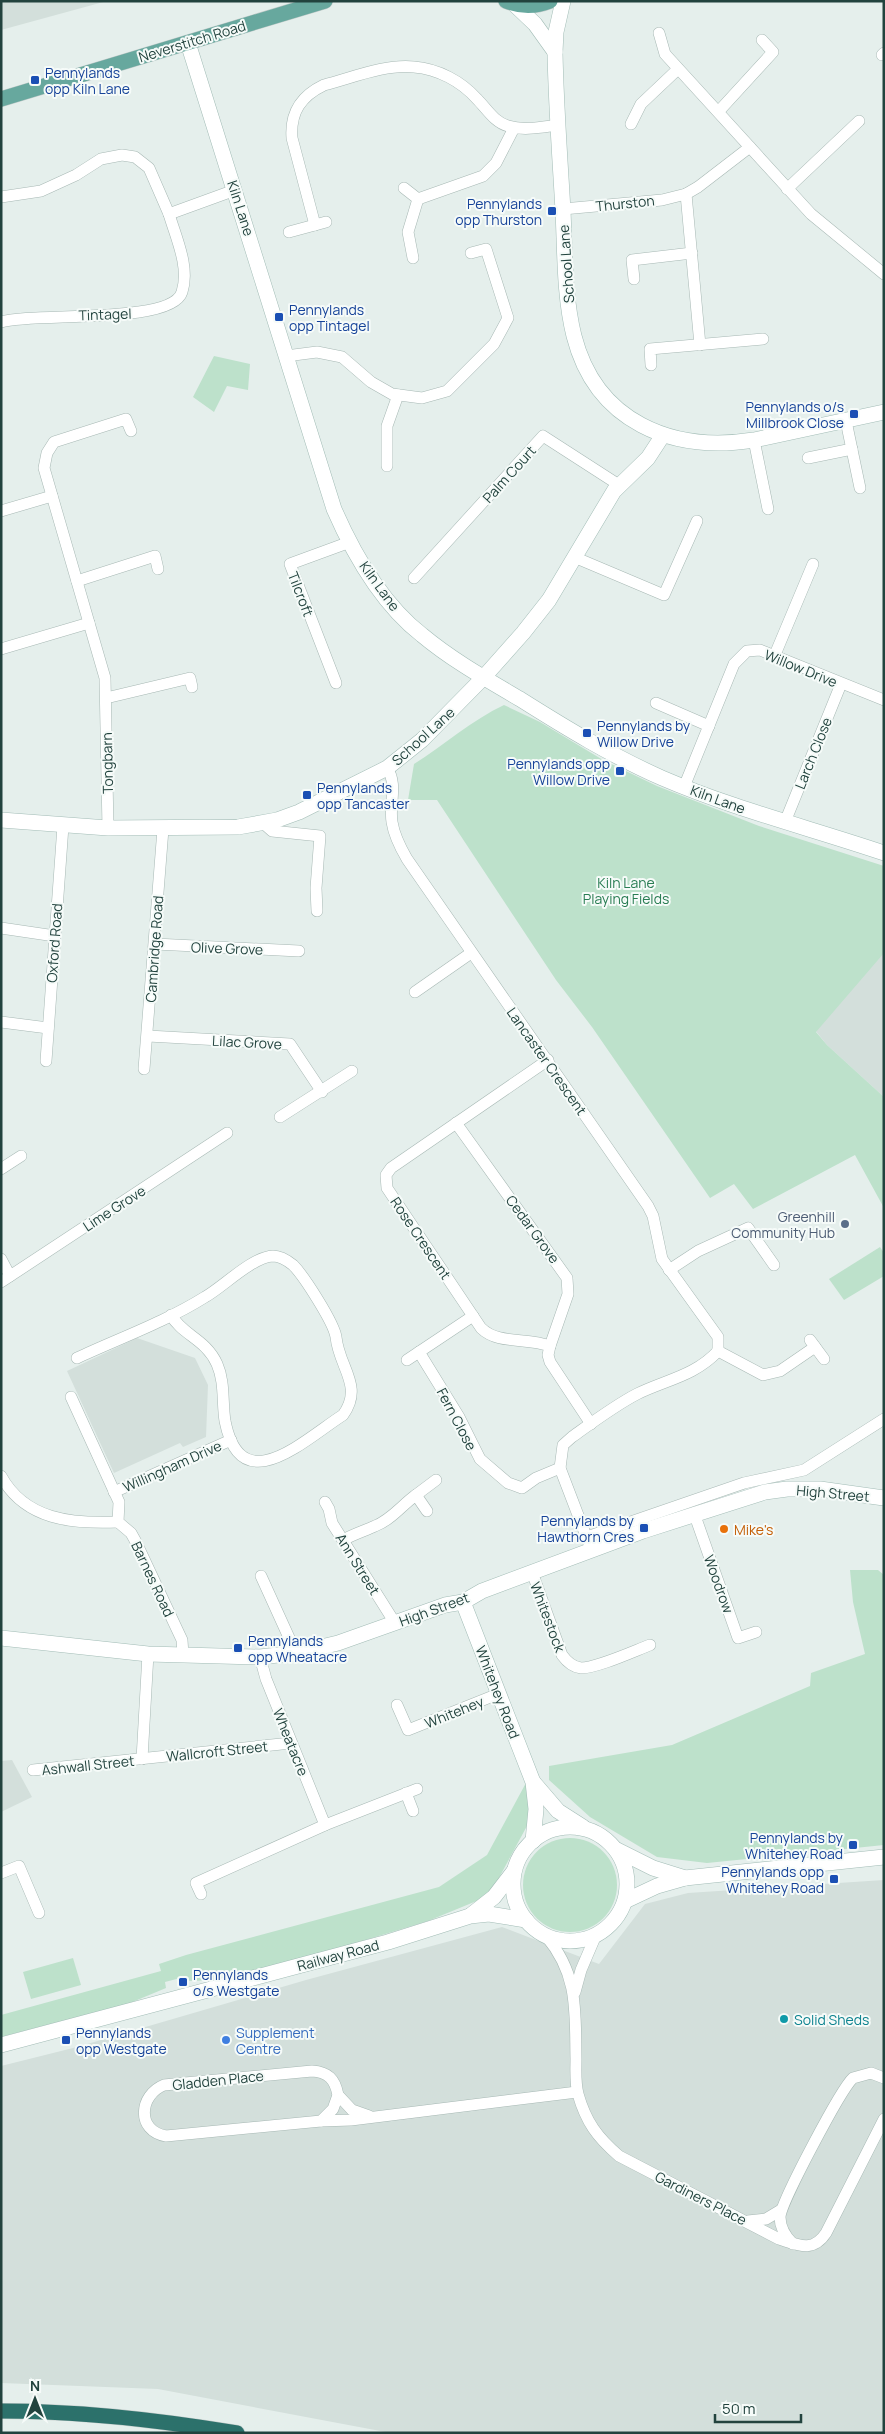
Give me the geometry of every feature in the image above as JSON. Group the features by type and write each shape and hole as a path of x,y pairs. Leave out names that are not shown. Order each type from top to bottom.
{"highway":[{"path":"1,2411 111,2416 182,2424 237,2433"}],"main road":[{"name":"Neverstitch Road","path":"1,99 325,1"},
{"path":"510,3 529,6 550,1"}],"street":[{"name":"School Lane","path":"563,1 556,32 555,52 570,318 583,362 600,391 612,404 642,426 663,435 690,442 710,444 754,440 884,412"},
{"path":"510,3 535,24 555,52"},
{"path":"659,33 665,54 719,111 787,189 811,214 881,267"},
{"path":"719,111 773,52 762,40"},
{"name":"Kiln Lane","path":"188,43 320,470 334,509 350,542 386,598 404,619 446,654 603,749 684,787 785,822 884,853"},
{"path":"289,232 321,224 292,138 291,126 298,105 314,90 389,68 403,66 424,69 460,83 497,121 514,128 558,125"},
{"path":"631,124 641,104 678,69"},
{"path":"787,189 859,121"},
{"path":"413,258 408,232 411,215 418,199 483,176 496,162 514,128"},
{"name":"Thurston","path":"563,209 662,200 686,194 704,184 750,147"},
{"name":"Tintagel","path":"1,197 41,191 76,175 101,159 122,155 135,157 148,168 169,214 185,267 182,294 167,305 127,315 54,315 14,318 1,322"},
{"path":"404,188 418,199"},
{"path":"169,214 235,190"},
{"path":"686,194 700,345"},
{"path":"286,356 317,352 342,357 371,382 392,394 422,398 447,391 494,344 508,318 486,249 471,253"},
{"path":"634,278 632,260 692,253"},
{"path":"651,365 650,349 763,339"},
{"path":"387,466 387,426 398,395"},
{"name":"Tongbarn","path":"108,828 105,678 44,468 47,453 54,442 126,419 131,431"},
{"path":"846,421 860,488"},
{"name":"School Lane","path":"1,820 108,828 238,827 263,823 299,812 387,768 422,740 483,678 549,600 619,485 648,458 663,435"},
{"name":"Palm Court","path":"414,578 543,436 619,485"},
{"path":"754,440 768,509"},
{"path":"808,458 852,449"},
{"path":"1,511 52,496"},
{"path":"574,557 664,595 697,521"},
{"name":"Tilcroft","path":"336,684 290,564 350,542"},
{"path":"77,581 155,556 158,569"},
{"path":"774,657 812,564"},
{"path":"1,650 89,623"},
{"name":"Willow Drive","path":"684,787 737,659 747,651 753,650 774,657 884,700"},
{"path":"106,698 190,678 192,687"},
{"name":"Larch Close","path":"785,822 841,684"},
{"path":"656,703 709,726"},
{"name":"Lancaster Crescent","path":"387,768 392,780 392,823 400,847 471,953 548,1060 651,1211 659,1250 669,1270 718,1338 718,1351"},
{"path":"263,823 272,831 320,836 316,888 317,911"},
{"name":"Oxford Road","path":"46,1061 63,826"},
{"name":"Cambridge Road","path":"144,1069 163,829"},
{"path":"1,928 55,936"},
{"name":"Olive Grove","path":"155,944 299,951"},
{"path":"415,992 471,953"},
{"path":"1,1022 48,1028"},
{"name":"Lilac Grove","path":"148,1036 290,1044 322,1092"},
{"name":"Rose Crescent","path":"548,1060 391,1168 386,1181 387,1188 473,1316 489,1336 528,1339 550,1346"},
{"path":"280,1117 352,1072"},
{"name":"Cedar Grove","path":"456,1123 567,1278 568,1294 550,1346"},
{"name":"Lime Grove","path":"5,1279 227,1133"},
{"path":"1,1169 21,1156"},
{"path":"669,1270 698,1251 748,1228 774,1265"},
{"name":"Willingham Drive","path":"77,1358 205,1298 260,1259 274,1256 285,1259 294,1266 331,1321 342,1362 352,1387 349,1406 343,1415 276,1459 263,1463 249,1461 237,1453 225,1422 218,1365 204,1345 176,1323 171,1315"},
{"path":"1,1259 5,1279"},
{"path":"407,1360 473,1316"},
{"path":"824,1359 812,1343 780,1371 763,1375 718,1351 709,1359 678,1378 636,1394 563,1445 560,1468 589,1543 744,1483 804,1470 884,1419"},
{"path":"550,1346 548,1355 550,1362 591,1424"},
{"name":"Fern Close","path":"419,1352 459,1417 474,1452 488,1467 508,1483 522,1488 536,1478 560,1468"},
{"path":"1,1476 22,1502 47,1517 81,1522 118,1522 119,1502 71,1397"},
{"name":"Willingham Drive","path":"114,1492 231,1440"},
{"path":"343,1540 376,1526 436,1480"},
{"name":"High Street","path":"1,1638 148,1654 260,1657 296,1653 338,1643 445,1605 463,1602 482,1591 532,1572 589,1543 765,1492 786,1489 820,1489 884,1498"},
{"path":"416,1495 427,1511"},
{"name":"Ann Street","path":"325,1502 329,1509 332,1523 395,1623"},
{"name":"Woodrow","path":"694,1513 738,1638 756,1632"},
{"name":"Barnes Road","path":"118,1522 125,1526 136,1542 182,1640 183,1655"},
{"name":"Whitestock","path":"532,1572 562,1655 570,1664 580,1668 592,1666 650,1645"},
{"path":"261,1576 296,1653"},
{"name":"Whitehey Road","path":"463,1602 533,1782"},
{"path":"142,1759 148,1654"},
{"name":"Wheatacre","path":"260,1657 266,1679 325,1825"},
{"name":"Whitehey","path":"397,1705 408,1730 498,1694"},
{"name":"Wallcroft Street","path":"142,1759 291,1743"},
{"name":"Ashwall Street","path":"33,1770 142,1759"},
{"path":"533,1782 558,1811 606,1839 616,1850 625,1866 628,1884 625,1901 619,1915 609,1927 596,1936 571,1941 546,1936 526,1920 517,1905 513,1888 514,1870 522,1854 533,1841 546,1832 561,1828 577,1827 592,1831"},
{"path":"533,1782 536,1809 533,1841"},
{"path":"201,1894 196,1883 325,1825 412,1791 413,1811"},
{"path":"616,1850 653,1868 685,1878"},
{"path":"625,1901 657,1886 685,1878 884,1857"},
{"path":"1,1873 19,1866 39,1913"},
{"name":"Railway Road","path":"470,1916 494,1897 514,1870"},
{"name":"Railway Road","path":"1,2045 388,1942 470,1916 489,1914 526,1920"},
{"name":"Gardiners Place","path":"546,1936 562,1957 574,1994"},
{"name":"Gardiners Place","path":"596,1936 580,1970 574,1994 577,2092 587,2120 599,2139 619,2156 779,2240 805,2247 817,2244 822,2239 884,2119"},
{"name":"Gladden Place","path":"370,2116 352,2110 338,2094 336,2085 326,2074 312,2071 164,2086 155,2089 149,2096 144,2113 150,2130 157,2135 166,2136 321,2121 351,2120 370,2116 577,2092"},
{"path":"793,2244 781,2226 781,2210 848,2082 863,2073 877,2074 884,2078"},
{"path":"321,2121 333,2109 338,2094"},
{"path":"746,2221 766,2219 781,2210"}],"shaded area":[{"path":"1,1 107,1 1,30"},
{"path":"884,866 884,1097 827,1045 729,923"},
{"path":"137,1338 195,1358 208,1385 206,1437 183,1447 180,1443 114,1473 67,1371"},
{"path":"12,1760 32,1797 1,1812 1,1761"},
{"path":"884,1880 884,2433 391,2433 158,2389 1,2383 1,2066 77,2047 306,1980 502,1927 599,1964 645,1904 688,1893"}],"green space":[{"path":"214,356 250,364 248,390 227,386 214,412 193,397"},
{"name":"Kiln Lane Playing Fields","path":"504,705 540,722 603,760 657,786 759,826 884,866 884,953 816,1032 827,1045 884,1097 884,1208 855,1155 753,1209 734,1184 710,1198 592,1027 556,980 437,800 408,800 414,764 469,725"},
{"path":"880,1247 884,1253 884,1276 844,1300 829,1279"},
{"path":"850,1570 878,1570 884,1575 884,1845 707,1863 657,1857 590,1817 549,1780 549,1766 672,1745 810,1686 811,1673 865,1654 853,1602"},
{"path":"527,1781 532,1798 527,1826 494,1887 479,1900 428,1921 316,1955 219,1980 187,1981 184,1977 165,1982 166,1988 130,2003 1,2037 1,2015 161,1971 159,1964 186,1955 439,1887 487,1855"},
{"path":"570,1838 588,1842 603,1852 613,1867 617,1885 613,1903 603,1918 588,1928 570,1932 552,1928 537,1918 527,1903 523,1885 527,1867 537,1852 552,1842"},
{"path":"73,1958 81,1985 31,1999 23,1972"}],"place":[{"name":"Pennylands opp Kiln Lane","path":"35,80"},
{"name":"Pennylands opp Thurston","path":"552,211"},
{"name":"Pennylands opp Tintagel","path":"279,317"},
{"name":"Pennylands o/s Millbrook Close","path":"854,414"},
{"name":"Pennylands by Willow Drive","path":"587,733"},
{"name":"Pennylands opp Willow Drive","path":"620,771"},
{"name":"Pennylands opp Tancaster","path":"307,795"},
{"name":"Greenhill Community Hub","path":"845,1224"},
{"name":"Pennylands by Hawthorn Cres","path":"644,1528"},
{"name":"Mike's","path":"724,1529"},
{"name":"Pennylands opp Wheatacre","path":"238,1648"},
{"name":"Pennylands by Whitehey Road","path":"853,1845"},
{"name":"Pennylands opp Whitehey Road","path":"834,1879"},
{"name":"Pennylands o/s Westgate","path":"183,1982"},
{"name":"Solid Sheds","path":"784,2019"},
{"name":"Pennylands opp Westgate","path":"66,2040"},
{"name":"Supplement Centre","path":"226,2040"}]}
